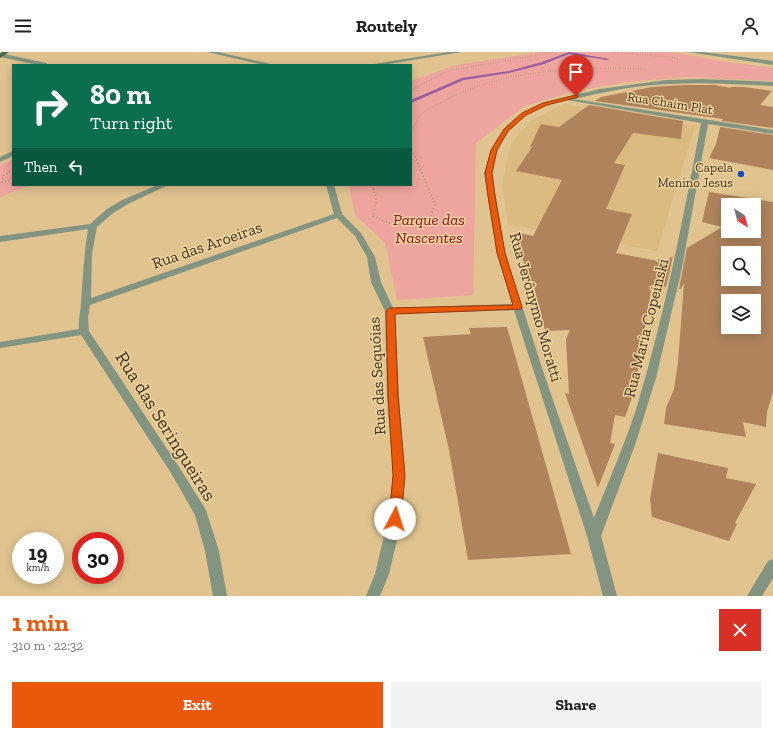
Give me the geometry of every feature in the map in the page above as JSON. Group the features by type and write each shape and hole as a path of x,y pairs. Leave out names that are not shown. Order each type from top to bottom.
{"main road":[{"path":"0,56 6,52"}],"street":[{"path":"210,52 267,64"},
{"path":"420,52 435,55"},
{"path":"377,64 449,52 459,52"},
{"path":"691,52 773,63"},
{"path":"0,56 41,64"},
{"name":"Rua Jerônymo Moratti","path":"610,596 594,536 540,377 501,253 488,173 494,150 506,130 524,114 545,104 564,99 600,91 666,82 702,81 773,84"},
{"name":"Rua Chaim Plat","path":"564,99 773,132"},
{"name":"Rua Maria Copeinski","path":"594,536 640,415 656,358 686,224 705,121"},
{"path":"0,160 12,154"},
{"path":"0,239 93,226 110,211 120,205 162,186"},
{"path":"330,186 338,215"},
{"name":"Rua das Aroeiras","path":"86,303 338,215"},
{"name":"Rua das Sequóias","path":"338,215 358,235 371,257 376,282 390,311 393,396 399,475 395,519 382,574 373,596"},
{"path":"0,345 84,331 83,318 86,303 88,253 93,226"},
{"path":"390,311 518,307"},
{"name":"Rua das Seringueiras","path":"84,331 176,470 201,514 212,551 220,596"},
{"path":"754,596 773,565"}],"path":[{"path":"412,89 448,71 554,52"},
{"path":"610,52 671,57 684,61"},
{"path":"412,132 421,115 428,110 455,94 501,79 546,71 608,67 649,70"},
{"path":"373,186 376,201 373,216 391,225 409,226 429,220 435,204 412,149"},
{"path":"12,170 3,176 2,182 12,180"}],"shaded area":[{"path":"564,104 695,126 657,251 508,224 502,183 511,143 530,121"}],"green space":[{"name":"Parque das Nascentes","path":"543,52 671,52 727,62 773,68 773,81 685,77 627,82 575,91 525,106 476,143 473,295 397,300 385,243 355,215 349,186 412,186 412,81 456,65"},
{"path":"12,159 12,186 28,186 0,197 0,165"}],"building":[{"path":"715,85 731,88 730,87 744,87 772,91 760,105 773,107 773,128 722,121 723,119 595,101 601,97 652,87"},
{"path":"589,105 683,121 681,139 633,133 614,163 625,165 606,209 632,214 616,253 663,262 673,256 666,287 652,285 635,389 625,417 615,415 610,443 615,444 598,488 565,393 569,394 566,339 570,330 545,331 534,287 517,245 520,233 533,236 562,180 516,171 532,147 530,147 541,124 559,127"},
{"path":"720,127 773,135 773,170 709,158 716,144"},
{"path":"709,192 747,198 721,198 721,227 702,222"},
{"path":"761,200 773,202 773,392 767,412 766,427 743,422 746,437 664,424 666,408 674,389 678,362 684,283 681,289 679,289 687,248 721,228 721,238 761,238"},
{"path":"507,327 571,554 468,560 449,450 423,337 471,334 469,328"},
{"path":"658,453 728,468 726,478 756,484 735,523 737,524 729,541 652,517 650,499"}],"waterway":[{"path":"412,102 463,79 509,72 543,63 569,53 607,59"}],"place":[{"name":"Capela Menino Jesus","path":"741,174"}],"route":[{"path":"395,519 399,475 393,396 390,311 518,307 501,253 488,173 494,150 506,130 524,114 545,104 576,96"}]}
